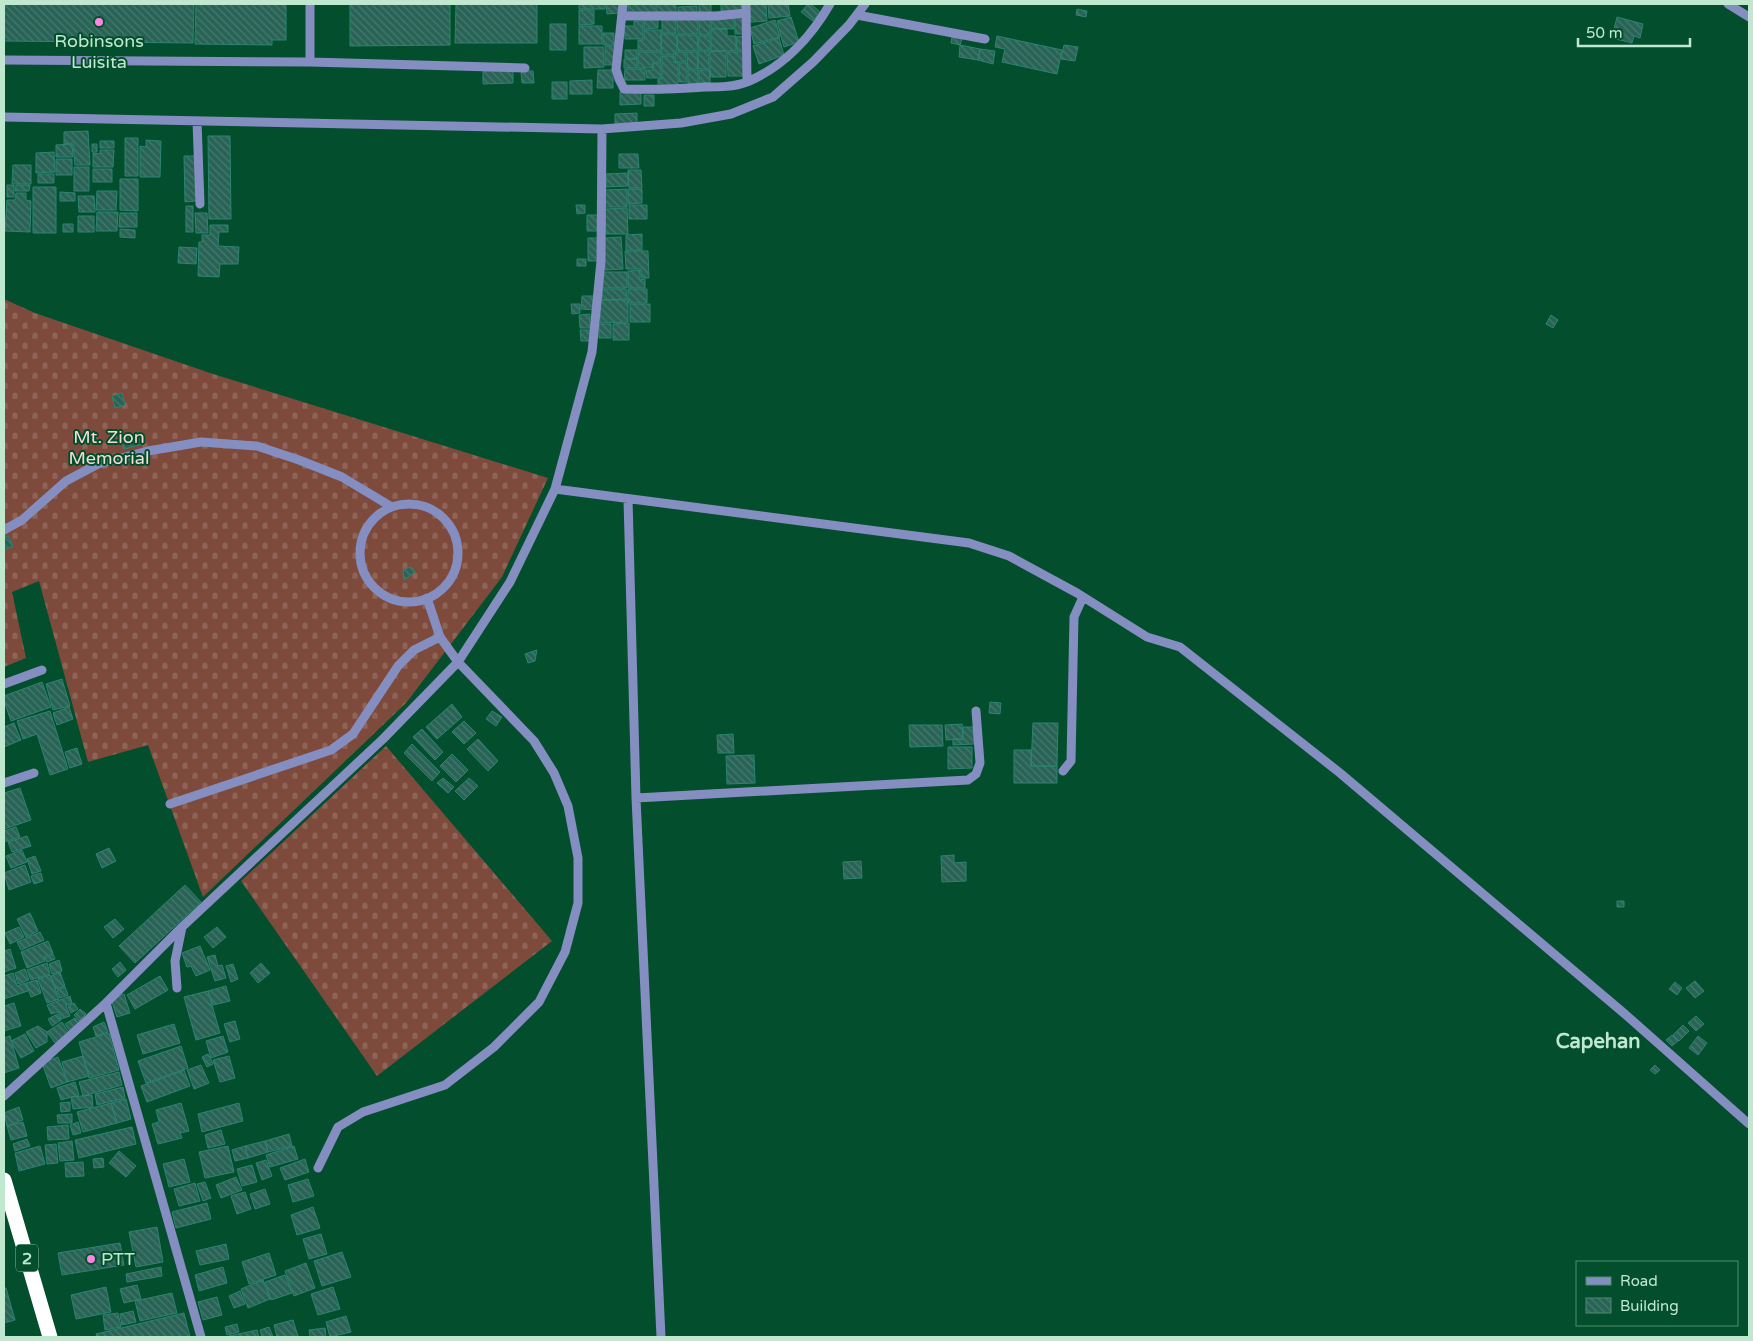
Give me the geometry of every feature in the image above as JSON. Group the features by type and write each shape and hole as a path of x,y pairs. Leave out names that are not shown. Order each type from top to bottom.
{"highway":[{"name":"2","path":"4,1180 50,1337"}],"street":[{"path":"310,4 310,62"},
{"path":"624,4 616,68 619,80 624,89 652,91 734,86 747,82 774,66 800,46 822,18 830,4"},
{"path":"4,117 602,129 681,123 731,114 773,97 813,62 866,4"},
{"path":"1728,4 1749,17"},
{"path":"623,16 716,16 746,8 747,82"},
{"path":"857,15 985,39"},
{"path":"4,60 310,62 525,68"},
{"path":"197,121 200,204"},
{"path":"4,1096 106,1002 182,927 383,739 458,662 510,582 555,489 592,352 602,261 602,129"},
{"path":"4,530 22,520 66,481 98,464 148,450 201,442 257,446 299,460 342,478 392,507"},
{"path":"555,489 969,542 1008,556 1083,597 1147,638 1180,647 1340,773 1626,1015 1749,1124"},
{"path":"628,499 636,798 660,1337"},
{"path":"414,504 430,508 443,517 456,536 458,557 452,578 445,586 427,598 405,601 384,594 368,579 364,570 361,559 363,537 374,519 392,507 414,504"},
{"path":"1063,770 1071,761 1074,617 1083,597"},
{"path":"318,1168 338,1127 363,1112 445,1085 494,1047 539,1002 565,952 578,903 578,858 568,806 554,772 534,741 458,662 440,637 427,598"},
{"path":"170,804 331,750 353,734 398,666 414,650 440,637"},
{"path":"4,684 42,670"},
{"path":"636,798 968,780 976,774 980,763 976,712"},
{"path":"4,783 34,772"},
{"path":"177,988 175,961 182,927"},
{"path":"106,1002 201,1337"}],"green space":[{"name":"Mt. Zion Memorial","path":"4,299 35,313 213,374 548,478 502,577 406,703 203,897 148,745 88,762 39,581 12,592 26,658 4,667"},
{"path":"386,746 552,941 377,1076 241,881"}],"building":[{"name":"Robinsons Luisita","path":"4,4 194,4 193,43 4,41"},
{"path":"196,4 286,4 286,40 272,40 272,45 195,44"},
{"path":"350,4 450,4 450,45 350,46"},
{"path":"456,4 537,4 537,43 455,43"},
{"path":"579,4 605,4 605,9 579,9"},
{"path":"606,4 620,4 620,13 607,14"},
{"path":"628,4 655,4 655,13 628,13"},
{"path":"656,4 676,4 676,12 656,12"},
{"path":"699,4 711,4 711,14 699,14"},
{"path":"721,4 742,4 742,11 721,11"},
{"path":"749,4 766,4 767,21 751,22"},
{"path":"768,4 788,4 790,16 769,18"},
{"path":"808,4 811,4 820,12 813,21 801,12"},
{"path":"697,6 697,14 678,14 678,7"},
{"path":"1077,9 1087,11 1086,17 1076,15"},
{"path":"579,10 594,10 594,24 579,25"},
{"path":"735,16 745,16 745,34 735,34"},
{"path":"791,17 799,42 784,47 777,21"},
{"path":"1617,17 1643,24 1640,38 1634,36 1632,43 1612,38"},
{"path":"698,18 698,34 678,34 677,19"},
{"path":"711,18 734,18 734,29 711,28"},
{"path":"710,19 710,35 699,35 699,20"},
{"path":"644,20 658,20 658,28 644,29"},
{"path":"662,20 676,20 676,33 662,33"},
{"path":"775,20 780,37 754,44 750,28"},
{"path":"634,21 643,21 643,39 625,39 624,26 634,26"},
{"path":"550,24 566,24 566,50 550,50"},
{"path":"579,26 602,26 602,44 579,44"},
{"path":"711,29 727,29 727,36 736,36 736,51 711,51"},
{"path":"644,30 661,30 661,51 638,51 638,40 644,40"},
{"path":"603,33 614,33 614,45 603,45"},
{"path":"661,34 677,34 677,51 674,51 674,55 662,55"},
{"path":"677,35 697,35 698,51 678,51"},
{"path":"698,36 710,36 710,50 699,50"},
{"path":"745,36 745,51 737,51 736,37"},
{"path":"997,36 1062,50 1057,74 1002,62 1005,49 995,47"},
{"path":"952,37 962,39 960,45 951,43"},
{"path":"779,38 784,55 759,64 753,46"},
{"path":"960,45 980,49 978,60 959,57"},
{"path":"1064,45 1078,47 1075,61 1061,59"},
{"path":"605,46 615,46 615,65 605,65"},
{"path":"584,47 603,47 604,67 584,68"},
{"path":"980,49 995,51 993,64 978,60"},
{"path":"625,50 637,50 637,59 625,58"},
{"path":"698,51 709,51 709,69 698,69"},
{"path":"710,51 726,51 726,77 710,77"},
{"path":"638,52 661,52 661,62 653,62 653,68 638,68"},
{"path":"675,52 686,52 686,62 675,62"},
{"path":"687,52 697,52 698,69 688,69"},
{"path":"727,52 746,52 746,76 728,76"},
{"path":"662,56 674,56 674,63 678,62 678,86 658,86 658,79 662,79"},
{"path":"624,59 637,59 637,68 624,68"},
{"path":"653,63 661,63 661,78 647,78 646,70 653,70"},
{"path":"679,63 687,63 687,82 679,82"},
{"path":"625,69 645,69 645,80 624,80"},
{"path":"598,70 613,70 613,88 597,88"},
{"path":"688,70 698,70 698,85 688,85"},
{"path":"699,70 710,70 710,83 699,83"},
{"path":"483,71 513,71 513,83 483,84"},
{"path":"521,71 533,71 534,83 522,83"},
{"path":"592,80 592,94 570,94 570,81"},
{"path":"552,82 567,82 567,99 552,99"},
{"path":"620,92 641,92 641,104 620,105"},
{"path":"644,95 654,95 654,106 644,106"},
{"path":"637,113 637,125 615,125 615,114"},
{"path":"88,131 90,165 75,165 73,143 64,144 64,132"},
{"path":"208,136 230,136 231,219 209,219"},
{"path":"125,138 138,138 138,176 125,176"},
{"path":"146,140 161,141 160,177 140,177 140,146 146,147"},
{"path":"100,141 114,141 114,148 100,148"},
{"path":"72,144 73,157 56,157 56,145"},
{"path":"92,144 97,144 97,152 92,152"},
{"path":"100,150 114,150 113,167 93,167 93,153 100,154"},
{"path":"54,152 55,172 36,173 36,153"},
{"path":"619,154 638,154 639,168 619,168"},
{"path":"184,156 195,156 196,201 185,202"},
{"path":"56,159 72,159 72,175 56,175"},
{"path":"13,165 31,165 31,184 12,184"},
{"path":"74,167 89,167 89,191 74,191"},
{"path":"93,169 112,169 112,182 93,182"},
{"path":"628,170 641,170 642,188 629,188"},
{"path":"628,173 628,186 606,187 606,174"},
{"path":"38,174 54,174 54,183 38,183"},
{"path":"120,179 138,179 138,211 120,210"},
{"path":"7,185 14,185 14,197 7,197"},
{"path":"16,185 30,185 29,191 15,191"},
{"path":"33,187 56,187 56,233 33,233"},
{"path":"627,189 627,207 605,207 605,190"},
{"path":"628,189 642,189 642,203 628,204"},
{"path":"97,191 117,191 116,210 96,210"},
{"path":"60,192 75,193 75,201 60,201"},
{"path":"16,193 26,193 26,200 31,201 30,232 5,231 7,200 15,200"},
{"path":"78,196 94,196 95,212 79,212"},
{"path":"576,205 585,205 585,213 577,214"},
{"path":"629,205 647,205 647,219 629,219"},
{"path":"186,206 193,206 193,232 186,232"},
{"path":"627,208 628,234 606,234 605,209"},
{"path":"97,212 118,212 117,231 96,231"},
{"path":"120,213 137,213 137,227 119,227"},
{"path":"195,213 207,213 208,233 196,233"},
{"path":"587,215 599,215 599,231 587,231"},
{"path":"78,216 94,216 94,232 78,232"},
{"path":"63,224 73,224 73,232 63,232"},
{"path":"210,225 228,225 228,232 219,232 218,246 239,247 238,264 220,264 219,277 198,276 199,242 202,242 202,235 210,235"},
{"path":"120,229 135,230 135,238 120,237"},
{"path":"642,234 642,250 626,250 626,235"},
{"path":"621,237 623,269 605,270 604,238"},
{"path":"588,238 599,238 599,261 588,261"},
{"path":"179,247 197,248 196,264 178,263"},
{"path":"625,251 648,251 649,278 641,278 641,269 626,269"},
{"path":"577,259 586,259 586,266 577,266"},
{"path":"640,270 640,280 645,279 645,288 628,288 628,271"},
{"path":"603,272 627,272 627,288 603,288"},
{"path":"602,289 626,289 627,299 602,300"},
{"path":"628,289 647,289 647,303 628,303"},
{"path":"582,296 595,296 595,310 581,309"},
{"path":"600,300 628,300 628,322 600,323"},
{"path":"571,304 580,304 580,313 572,314"},
{"path":"630,304 650,304 650,322 630,322"},
{"path":"590,314 590,328 580,328 579,315"},
{"path":"1551,315 1558,320 1553,328 1546,324"},
{"path":"629,323 629,340 613,340 613,324"},
{"path":"599,324 611,324 611,338 599,338"},
{"path":"580,330 591,330 591,341 581,341"},
{"path":"122,393 125,405 115,408 112,396"},
{"path":"139,432 142,444 124,449 121,436"},
{"path":"8,536 13,546 4,550 4,538"},
{"path":"411,567 415,572 404,580 403,570"},
{"path":"537,650 535,661 528,663 525,654"},
{"path":"62,679 70,706 53,710 46,684"},
{"path":"42,682 51,707 11,721 4,696"},
{"path":"990,702 1001,703 1000,714 989,713"},
{"path":"452,704 462,717 437,739 426,727"},
{"path":"69,707 73,719 57,725 53,713"},
{"path":"50,711 68,769 50,775 37,734 23,739 17,721"},
{"path":"492,711 502,717 496,726 486,719"},
{"path":"464,721 476,733 464,744 452,732"},
{"path":"14,723 21,740 4,747 4,727"},
{"path":"1033,723 1058,723 1057,766 1031,766"},
{"path":"962,724 963,739 946,740 945,725"},
{"path":"909,725 942,725 943,746 910,747"},
{"path":"963,727 973,727 974,744 953,745 953,739 963,739"},
{"path":"422,729 443,752 435,760 413,737"},
{"path":"733,734 734,753 718,753 717,735"},
{"path":"478,739 498,761 488,771 467,749"},
{"path":"412,744 440,772 432,781 404,753"},
{"path":"948,747 972,747 972,768 948,769"},
{"path":"77,748 82,764 70,768 65,752"},
{"path":"1014,750 1031,750 1031,766 1057,766 1057,783 1014,783"},
{"path":"452,754 468,770 456,782 440,766"},
{"path":"754,755 755,783 727,784 726,756"},
{"path":"443,778 454,787 448,793 437,783"},
{"path":"469,778 478,786 464,800 455,791"},
{"path":"20,788 31,820 4,829 4,793"},
{"path":"16,827 20,837 4,842 4,831"},
{"path":"27,836 31,846 12,852 8,842"},
{"path":"109,848 116,861 102,868 96,854"},
{"path":"22,850 27,862 11,868 6,856"},
{"path":"954,855 954,863 966,862 966,881 942,882 941,856"},
{"path":"35,856 41,871 32,874 27,859"},
{"path":"861,861 862,878 844,879 843,862"},
{"path":"25,865 31,882 9,890 4,873"},
{"path":"41,873 43,881 34,884 31,876"},
{"path":"185,885 201,902 135,963 119,946"},
{"path":"1617,901 1624,901 1624,907 1617,907"},
{"path":"30,913 38,931 26,937 17,919"},
{"path":"115,919 124,929 113,938 104,927"},
{"path":"19,927 24,937 10,944 5,933"},
{"path":"217,927 226,937 213,948 204,937"},
{"path":"40,932 44,940 21,950 17,942"},
{"path":"48,941 53,953 44,957 45,961 27,968 21,952"},
{"path":"200,946 210,970 196,976 191,966 187,967 182,953"},
{"path":"10,949 16,968 4,972 4,951"},
{"path":"53,954 55,959 47,962 45,958"},
{"path":"215,955 218,966 222,965 226,978 215,981 207,957"},
{"path":"59,960 62,971 52,974 49,964"},
{"path":"120,962 126,970 118,977 112,969"},
{"path":"47,963 50,974 31,980 27,970"},
{"path":"261,963 270,973 258,983 250,973"},
{"path":"233,964 238,979 231,982 226,966"},
{"path":"25,969 29,980 18,984 15,973"},
{"path":"60,972 65,986 56,989 51,976"},
{"path":"13,973 17,986 25,983 28,991 4,999 4,976"},
{"path":"50,975 59,999 47,1003 38,979"},
{"path":"160,976 168,990 135,1009 127,995"},
{"path":"37,980 41,993 31,997 26,983"},
{"path":"1695,981 1704,991 1695,998 1686,988"},
{"path":"1675,982 1682,988 1677,995 1669,989"},
{"path":"226,986 230,1001 213,1005 208,991"},
{"path":"65,987 68,995 60,998 57,990"},
{"path":"208,991 220,1033 196,1040 184,997"},
{"path":"124,994 130,1013 117,1017 111,999"},
{"path":"70,996 72,1003 66,1005 70,1016 61,1019 58,1012 51,1014 47,1005"},
{"path":"14,1003 21,1026 4,1031 4,1006"},
{"path":"74,1003 78,1009 71,1013 68,1006"},
{"path":"80,1009 86,1014 79,1021 74,1015"},
{"path":"57,1014 61,1020 52,1026 48,1019"},
{"path":"1696,1016 1704,1024 1696,1031 1688,1023"},
{"path":"75,1018 80,1025 70,1031 65,1024"},
{"path":"235,1021 240,1039 230,1042 224,1024"},
{"path":"62,1022 69,1033 55,1043 47,1032"},
{"path":"104,1022 108,1032 96,1036 93,1027"},
{"path":"174,1024 180,1043 143,1054 137,1035"},
{"path":"1683,1025 1689,1031 1679,1041 1673,1035"},
{"path":"38,1026 47,1032 47,1042 36,1048 26,1032"},
{"path":"109,1033 119,1070 89,1078 79,1042"},
{"path":"25,1034 34,1051 21,1058 11,1041"},
{"path":"1672,1035 1678,1041 1672,1046 1666,1040"},
{"path":"10,1036 19,1068 4,1073 4,1038"},
{"path":"223,1036 228,1052 211,1058 206,1041"},
{"path":"1698,1036 1707,1043 1698,1055 1689,1048"},
{"path":"181,1046 188,1068 146,1083 138,1061"},
{"path":"208,1054 213,1064 207,1067 202,1057"},
{"path":"83,1056 89,1076 67,1082 62,1062"},
{"path":"229,1056 235,1078 220,1082 213,1060"},
{"path":"58,1057 67,1082 51,1088 42,1063"},
{"path":"201,1065 209,1083 194,1089 187,1070"},
{"path":"1655,1065 1660,1070 1655,1074 1650,1070"},
{"path":"184,1070 190,1086 147,1102 141,1086"},
{"path":"119,1072 122,1085 83,1096 79,1082"},
{"path":"75,1082 79,1095 61,1100 57,1088"},
{"path":"123,1087 125,1098 97,1105 95,1094"},
{"path":"92,1095 93,1107 73,1109 71,1097"},
{"path":"126,1099 131,1119 117,1123 111,1103"},
{"path":"70,1102 70,1111 61,1112 60,1103"},
{"path":"111,1103 117,1123 83,1132 77,1112"},
{"path":"181,1103 189,1131 180,1133 182,1138 158,1144 152,1124 159,1122 156,1110"},
{"path":"239,1103 243,1121 202,1132 198,1114"},
{"path":"19,1107 23,1120 7,1126 4,1113"},
{"path":"72,1114 72,1123 58,1123 57,1115"},
{"path":"23,1122 27,1136 11,1140 7,1126"},
{"path":"78,1122 81,1133 73,1135 70,1125"},
{"path":"68,1125 69,1139 48,1140 47,1127"},
{"path":"132,1127 136,1144 79,1158 75,1140"},
{"path":"221,1130 225,1144 208,1148 205,1135"},
{"path":"289,1134 292,1146 268,1152 265,1141"},
{"path":"27,1139 30,1146 15,1151 13,1144"},
{"path":"72,1141 74,1160 60,1161 58,1143"},
{"path":"265,1141 268,1152 248,1158 245,1146"},
{"path":"56,1144 58,1163 47,1164 45,1145"},
{"path":"40,1146 45,1164 19,1171 15,1153"},
{"path":"228,1146 234,1172 205,1178 199,1152"},
{"path":"245,1146 248,1158 235,1161 232,1150"},
{"path":"294,1146 298,1159 270,1167 266,1155"},
{"path":"119,1151 136,1166 126,1177 109,1163"},
{"path":"103,1158 104,1167 94,1168 93,1159"},
{"path":"184,1159 190,1182 169,1187 163,1164"},
{"path":"305,1159 309,1172 285,1180 280,1168"},
{"path":"266,1160 272,1176 262,1180 256,1163"},
{"path":"83,1162 84,1176 66,1177 65,1163"},
{"path":"252,1165 257,1182 242,1186 237,1169"},
{"path":"236,1177 242,1190 221,1198 216,1185"},
{"path":"308,1179 314,1196 293,1202 288,1185"},
{"path":"205,1182 211,1198 203,1201 197,1184"},
{"path":"195,1183 200,1201 179,1206 174,1189"},
{"path":"265,1189 270,1204 255,1209 250,1194"},
{"path":"245,1192 251,1209 237,1214 231,1196"},
{"path":"207,1203 211,1219 176,1228 172,1212"},
{"path":"313,1207 320,1228 297,1235 291,1215"},
{"path":"157,1227 163,1262 136,1267 129,1232"},
{"path":"321,1234 327,1254 309,1259 303,1239"},
{"name":"PTT","path":"120,1243 124,1265 62,1275 58,1253"},
{"path":"226,1244 229,1259 200,1265 196,1251"},
{"path":"342,1252 351,1277 322,1286 314,1261"},
{"path":"269,1253 276,1275 249,1284 242,1262"},
{"path":"306,1263 315,1288 294,1296 285,1271"},
{"path":"161,1267 162,1276 127,1282 126,1274"},
{"path":"223,1267 227,1283 199,1291 195,1275"},
{"path":"285,1275 292,1293 271,1300 265,1282"},
{"path":"263,1280 270,1299 248,1308 241,1289"},
{"path":"137,1285 141,1299 124,1303 120,1289"},
{"path":"106,1287 111,1312 76,1319 71,1295"},
{"path":"333,1287 340,1309 318,1315 311,1294"},
{"path":"4,1288 6,1288 15,1320 4,1323"},
{"path":"240,1291 245,1304 234,1308 229,1296"},
{"path":"172,1293 177,1313 140,1321 135,1301"},
{"path":"217,1297 222,1315 203,1320 198,1302"},
{"path":"133,1311 136,1322 122,1325 120,1314"},
{"path":"118,1313 121,1327 105,1330 103,1315"},
{"path":"184,1313 190,1337 97,1337 96,1334"},
{"path":"346,1316 351,1332 330,1337 326,1322"},
{"path":"293,1320 298,1336 277,1337 274,1325"},
{"path":"237,1324 239,1332 227,1335 225,1327"},
{"path":"269,1327 273,1337 262,1337 260,1330"},
{"path":"325,1328 326,1337 310,1337 309,1330"},
{"path":"257,1330 259,1337 229,1336"}],"place":[{"name":"Robinsons Luisita","path":"99,22"},
{"name":"PTT","path":"91,1259"}],"district":[{"name":"Capehan","path":"1598,1041"}]}
